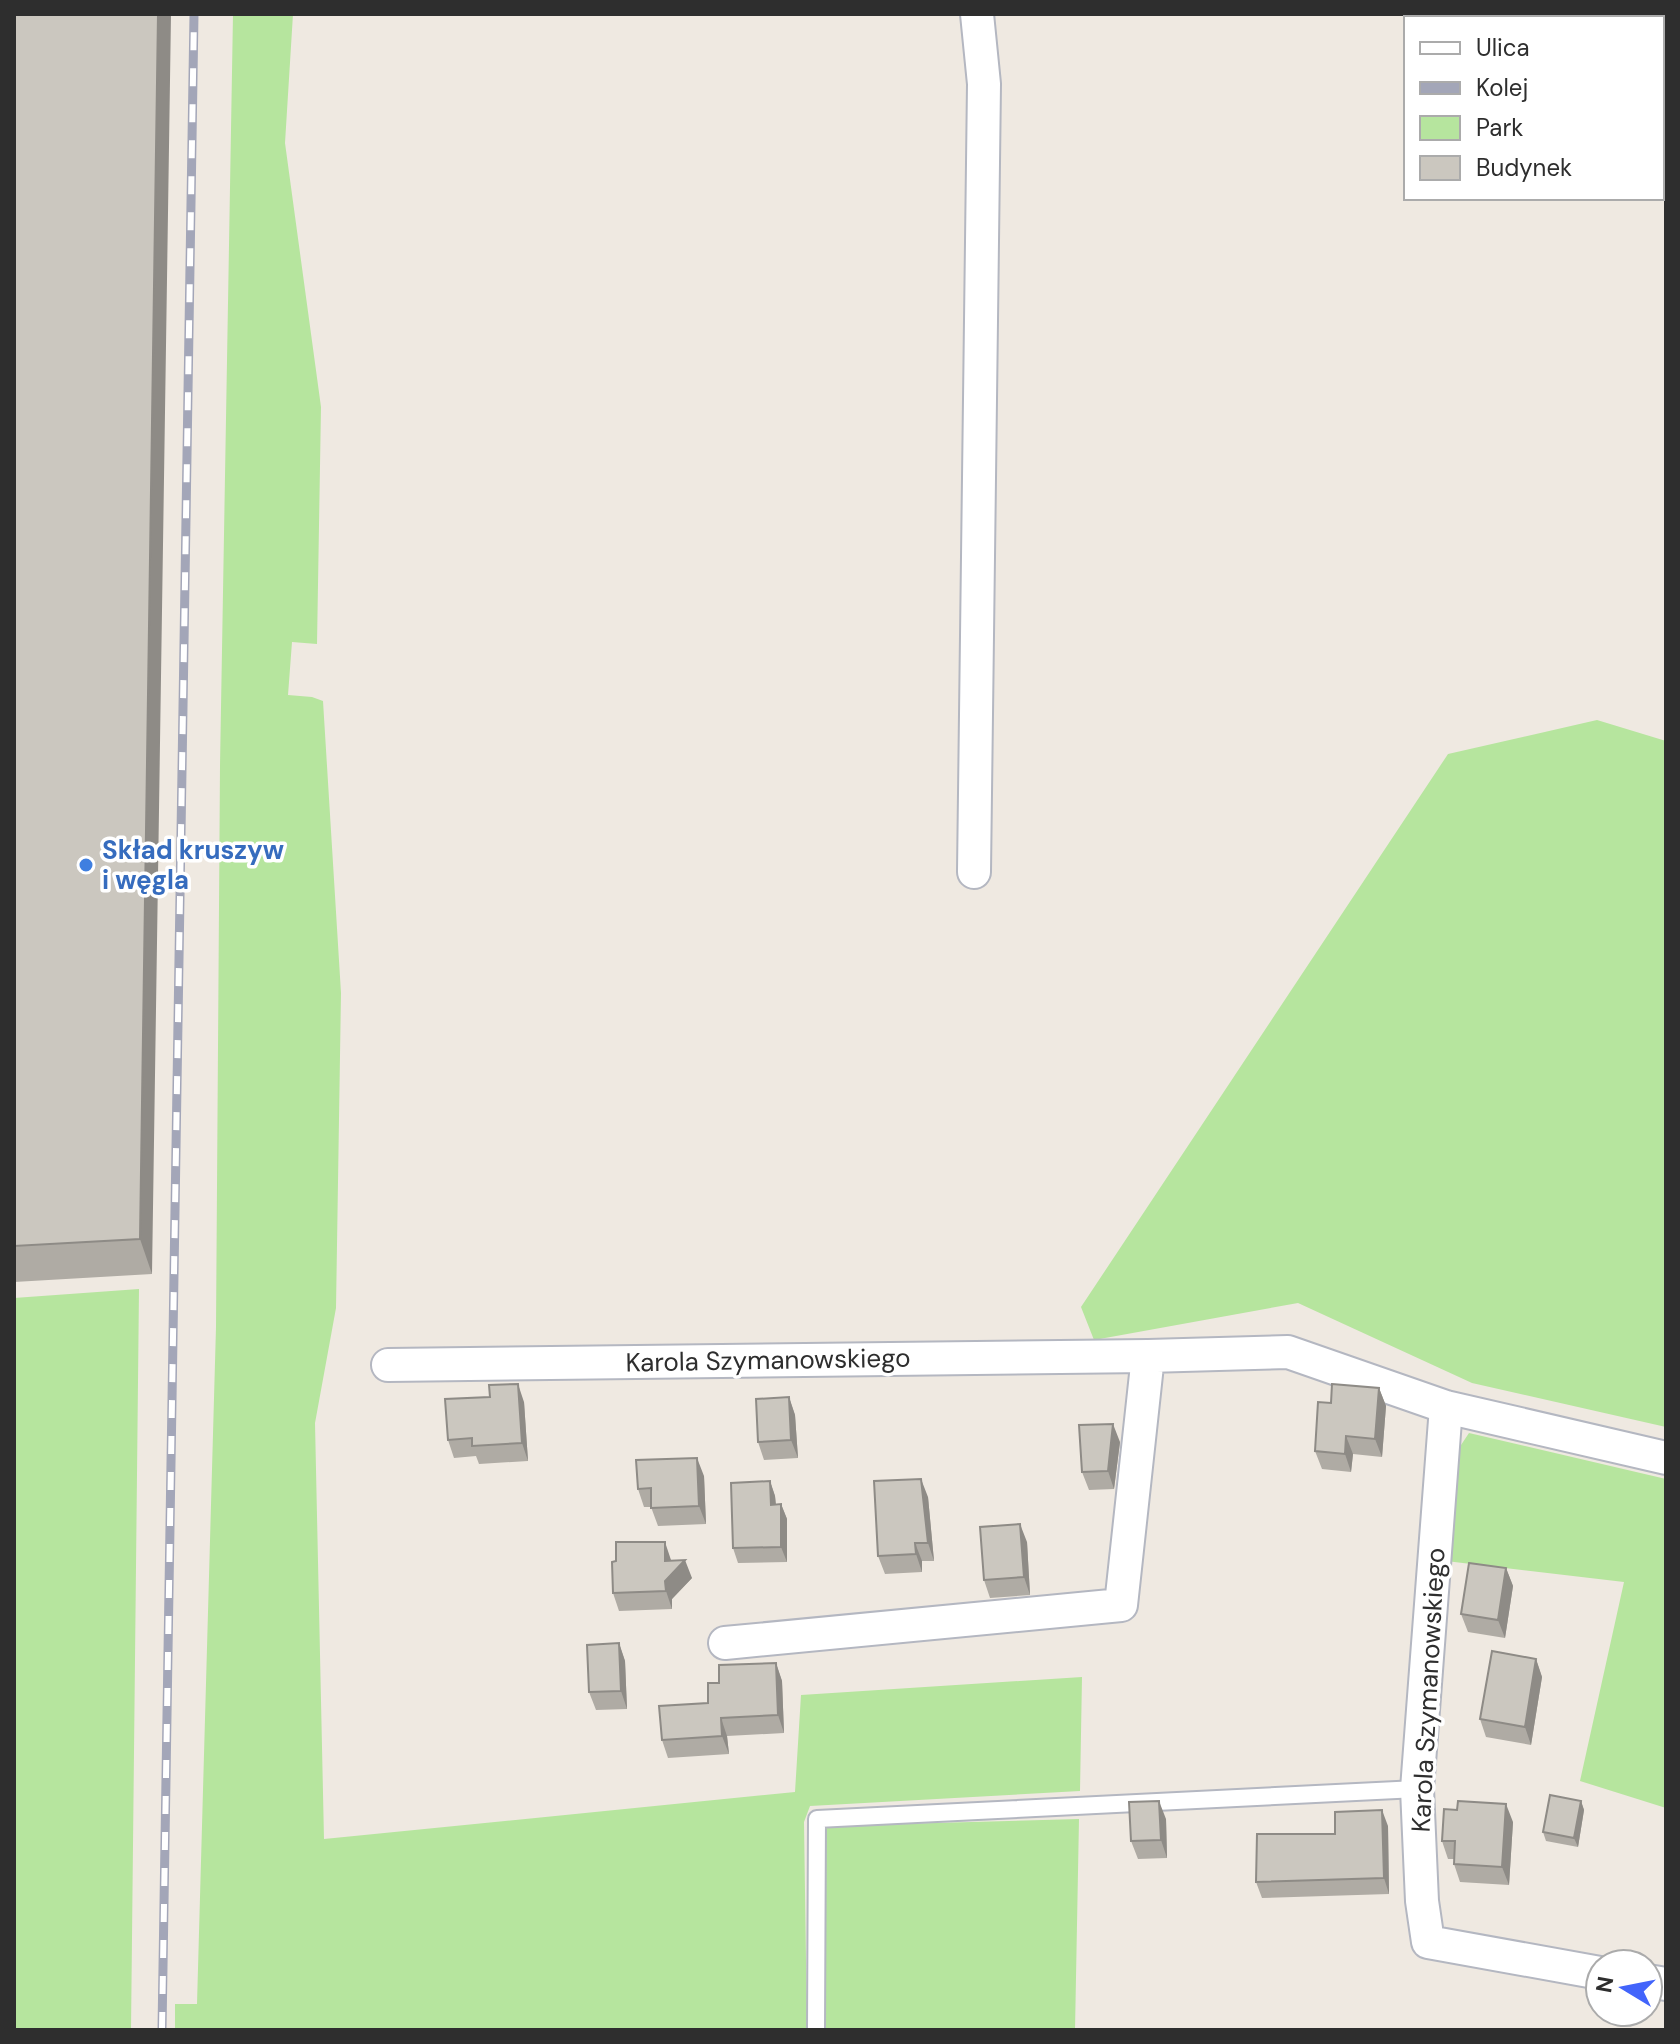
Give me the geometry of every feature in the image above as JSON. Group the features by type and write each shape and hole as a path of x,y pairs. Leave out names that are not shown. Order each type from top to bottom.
{"street":[{"path":"974,872 984,84 977,14"},
{"name":"Karola Szymanowskiego","path":"388,1365 1288,1352 1446,1407 1666,1458"},
{"path":"725,1643 1121,1605 1148,1356"},
{"name":"Karola Szymanowskiego","path":"1446,1407 1417,1789 1422,1901 1428,1942 1584,1970"}],"lane":[{"path":"816,2029 817,1819 1417,1789"}],"green space":[{"path":"233,14 293,14 285,143 321,407 317,644 292,642 288,695 323,701 341,993 336,1308 315,1423 324,1839 795,1792 801,1695 1082,1677 1080,1791 810,1806 804,1822 807,2030 175,2030 175,2004 197,2004 216,1327 220,766"},
{"path":"1597,720 1666,741 1666,1427 1472,1383 1298,1303 1094,1340 1081,1307 1448,754"},
{"path":"139,1289 131,2030 14,2030 14,1298"},
{"path":"1469,1433 1666,1479 1666,1808 1580,1781 1624,1582 1446,1561 1453,1457"},
{"path":"1079,1819 1075,2030 826,2030 823,1826"}],"building":[{"name":"Skład kruszyw i węgla","path":"14,14 158,14 140,1239 14,1246"},
{"path":"518,1384 522,1443 472,1446 472,1438 448,1440 445,1399 490,1397 489,1385"},
{"path":"1332,1384 1379,1388 1375,1439 1346,1436 1345,1454 1315,1451 1318,1402 1331,1403"},
{"path":"789,1397 791,1440 758,1442 756,1399"},
{"path":"1113,1424 1108,1471 1082,1472 1079,1425"},
{"path":"697,1458 699,1506 651,1508 651,1488 638,1489 636,1460"},
{"path":"921,1479 928,1543 915,1543 916,1554 878,1556 874,1481"},
{"path":"770,1481 771,1505 781,1504 781,1547 733,1548 731,1483"},
{"path":"1020,1524 1024,1577 984,1580 980,1527"},
{"path":"616,1542 665,1542 665,1561 685,1560 665,1581 666,1591 613,1593 612,1562 616,1561"},
{"path":"1469,1563 1506,1568 1498,1620 1461,1614"},
{"path":"619,1643 621,1691 589,1692 587,1645"},
{"path":"1492,1651 1536,1659 1525,1727 1480,1719"},
{"path":"776,1663 778,1715 721,1718 722,1736 662,1740 659,1706 708,1703 708,1683 719,1683 719,1665"},
{"path":"1550,1795 1581,1801 1574,1838 1543,1832"},
{"path":"1159,1801 1161,1840 1131,1841 1129,1802"},
{"path":"1458,1801 1506,1804 1502,1867 1454,1864 1455,1841 1442,1841 1444,1809 1457,1810"},
{"path":"1382,1810 1384,1878 1256,1882 1257,1834 1335,1834 1335,1812"}],"railway":[{"path":"162,2030 194,14"}],"place":[{"name":"Skład kruszyw i węgla","path":"86,865"}]}
